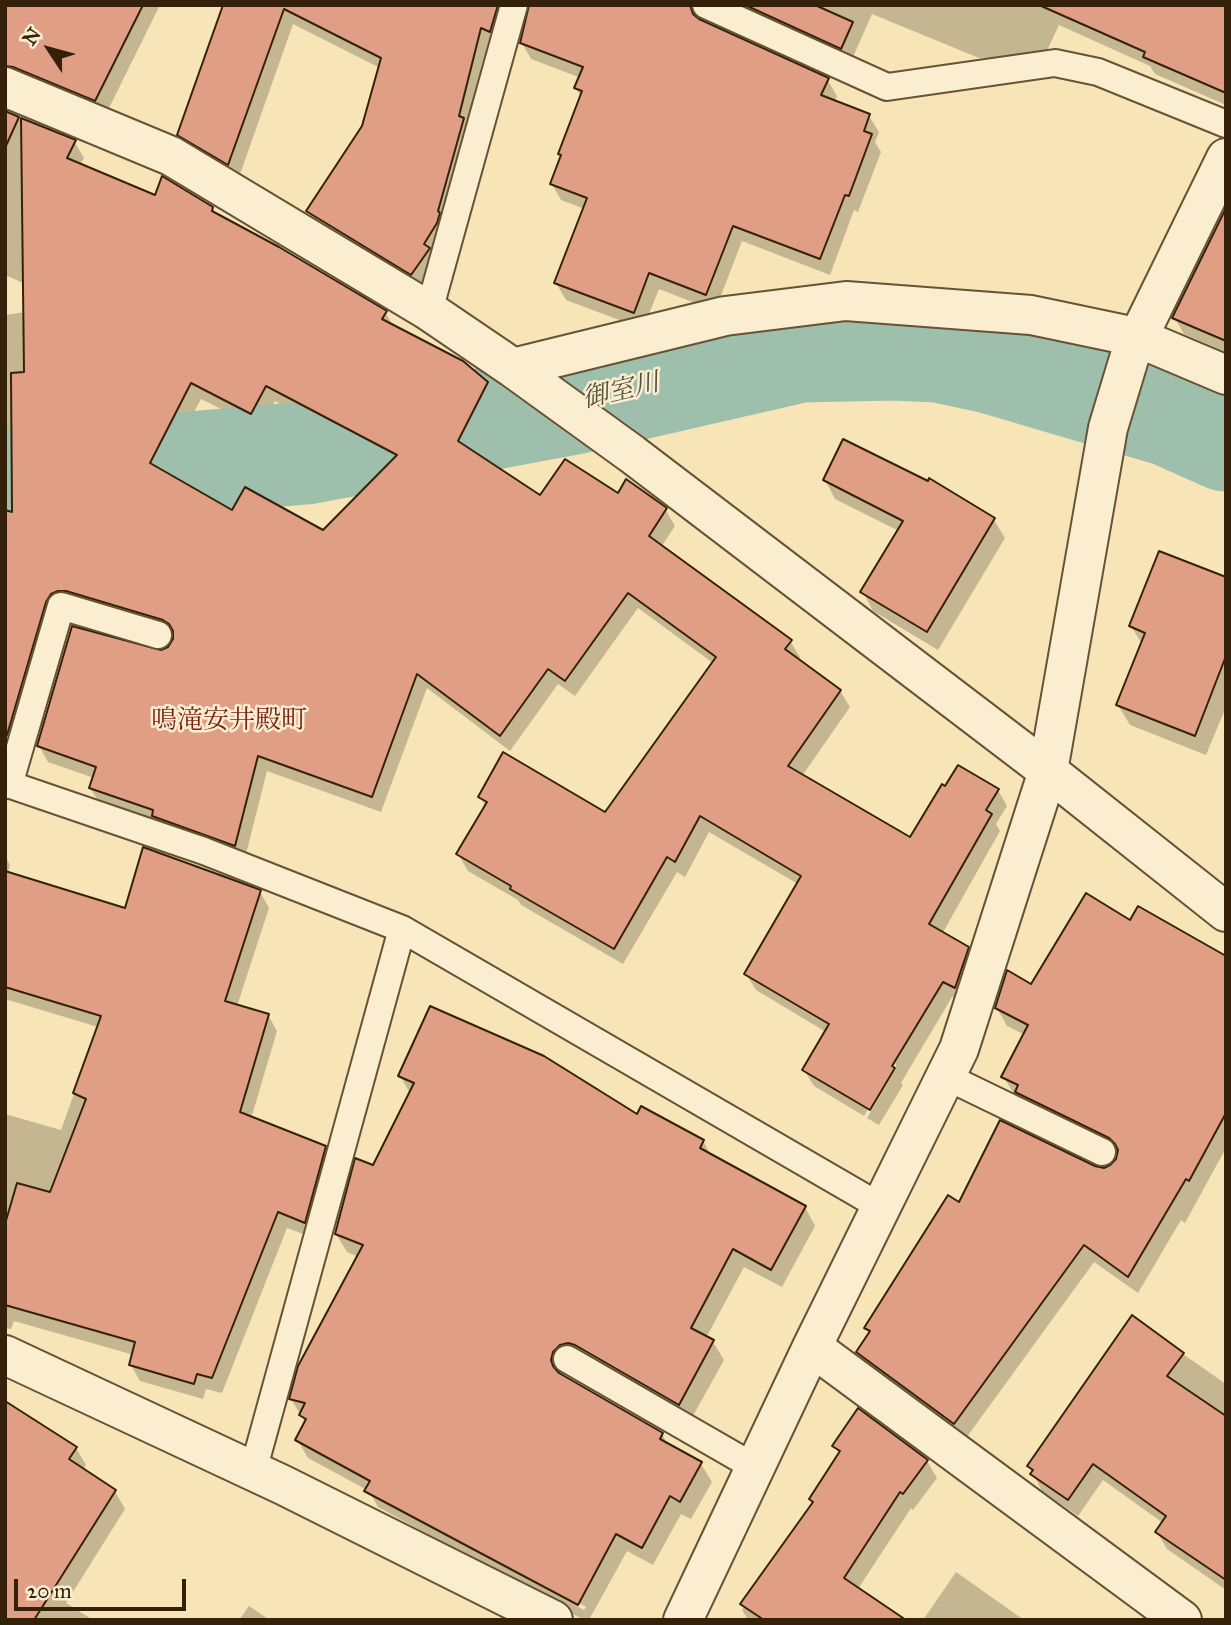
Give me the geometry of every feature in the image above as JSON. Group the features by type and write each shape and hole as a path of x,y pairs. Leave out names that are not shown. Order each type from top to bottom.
{"street":[{"path":"5,87 171,156 429,311 517,370 632,454 1048,771 1226,912"},
{"path":"683,1620 812,1346 959,1049 1048,771 1108,428 1133,344 1222,173"},
{"path":"517,370 725,316 846,301 1031,314 1226,375"},
{"path":"812,1346 1182,1620"},
{"path":"6,1357 253,1471 553,1620"}],"lane":[{"path":"429,311 514,5"},
{"path":"706,5 887,87 1055,63 1098,72 1226,124"},
{"path":"158,635 61,606 7,784 204,851 402,929 881,1207"},
{"path":"253,1471 402,929"},
{"path":"945,1076 1102,1152"},
{"path":"567,1359 756,1468"}],"building":[{"path":"5,5 143,5 95,101 5,66"},
{"path":"223,5 498,5 490,32 481,28 459,116 464,118 438,211 440,213 424,244 430,248 411,275 306,211 362,126 381,58 284,9 228,165 177,135"},
{"path":"529,5 690,5 693,14 699,19 829,78 821,95 870,114 864,131 872,134 849,196 845,195 820,259 733,226 706,295 649,273 634,313 554,283 587,198 550,184 561,155 558,154 582,91 574,88 583,67 520,43"},
{"path":"745,5 815,5 853,22 841,49"},
{"path":"1039,5 1226,5 1226,93 1143,57 1145,52"},
{"path":"5,111 19,117 5,148"},
{"path":"21,118 76,140 67,158 155,195 162,176 213,207 212,211 387,311 382,319 463,361 488,382 458,441 540,495 565,459 618,493 626,479 667,508 649,536 792,640 785,649 841,690 788,766 910,837 942,784 945,786 958,765 999,789 986,810 992,814 929,924 969,947 955,988 943,982 892,1066 895,1068 870,1110 802,1070 829,1024 744,974 801,876 700,816 675,862 667,857 614,949 510,889 511,886 456,854 487,802 478,797 503,752 605,812 716,657 628,593 565,681 548,669 500,736 417,674 372,797 258,756 235,846 152,816 153,810 89,788 96,767 37,746 72,626 161,650 168,647 173,639 173,631 163,620 66,591 51,594 46,602 5,735 5,510 12,512 11,373 24,372","holes":["191,383 251,414 266,386 397,455 323,530 245,487 232,510 150,463"]},
{"path":"1226,208 1226,341 1172,318"},
{"path":"843,439 928,481 929,478 995,518 927,632 860,592 903,521 823,480"},
{"path":"1159,551 1226,577 1226,656 1195,736 1116,705 1145,633 1129,626"},
{"path":"143,847 261,890 225,1001 269,1014 240,1112 326,1146 305,1223 278,1212 212,1378 197,1374 194,1384 129,1365 135,1342 5,1305 5,1224 17,1183 50,1192 86,1099 73,1093 101,1016 5,987 5,871 125,908"},
{"path":"1086,893 1130,920 1138,906 1226,956 1226,1113 1189,1181 1186,1179 1128,1277 1084,1245 954,1424 856,1352 870,1331 864,1328 948,1195 959,1202 1000,1120 1095,1166 1104,1168 1116,1159 1118,1150 1109,1138 1015,1092 1018,1085 1001,1077 1028,1025 995,1008 1007,970 1031,984"},
{"path":"430,1006 544,1056 637,1114 641,1106 704,1140 700,1148 806,1206 771,1270 733,1249 691,1328 714,1340 679,1405 575,1345 560,1345 553,1352 551,1360 559,1373 663,1433 660,1439 702,1462 680,1502 670,1496 642,1548 616,1534 578,1605 364,1491 370,1481 295,1440 306,1419 299,1415 305,1403 289,1399 298,1366 363,1245 335,1234 355,1158 373,1165 414,1083 398,1076"},
{"path":"1132,1315 1184,1353 1167,1376 1226,1416 1226,1580 1155,1532 1166,1516 1093,1464 1068,1500 1030,1474 1033,1470 1027,1466"},
{"path":"5,1401 77,1447 69,1459 116,1490 34,1620 5,1620"},
{"path":"858,1408 928,1460 903,1494 900,1492 844,1578 906,1620 764,1620 740,1604 813,1502 809,1499 840,1451 832,1446"}],"waterway":[{"name":"御室川","path":"5,479 305,453 573,403 800,351 939,351 991,362 1170,415 1226,440"}],"district":[{"name":"鳴滝安井殿町","path":"229,722"}]}
